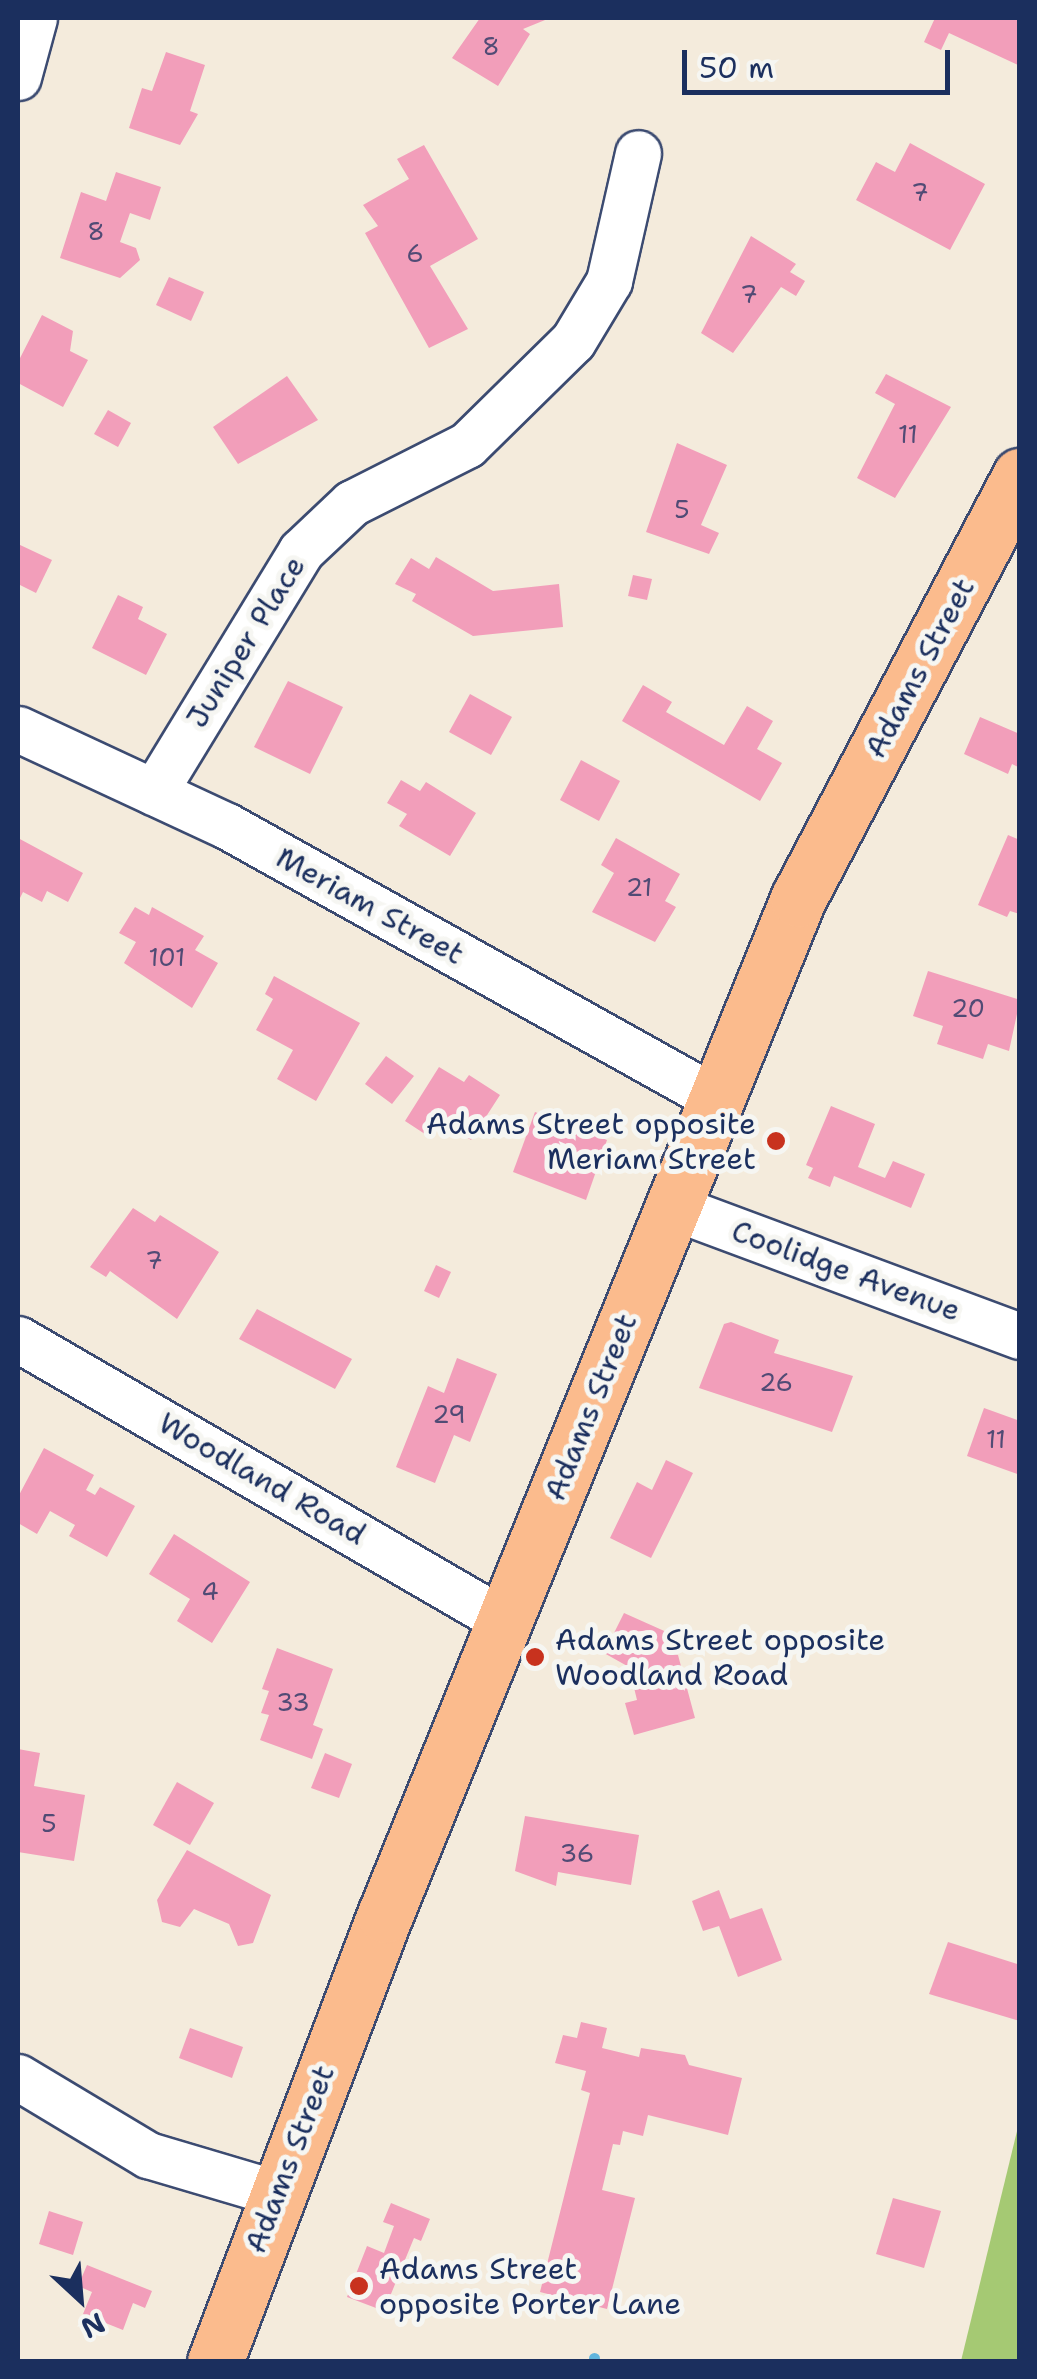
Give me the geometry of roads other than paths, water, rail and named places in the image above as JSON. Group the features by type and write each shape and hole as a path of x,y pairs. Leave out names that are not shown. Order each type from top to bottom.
{"main road":[{"name":"Adams Street","path":"214,2362 276,2193 798,899 1020,476"}],"street":[{"path":"18,77 34,18"},
{"name":"Juniper Place","path":"154,792 300,551 352,503 467,446 573,341 610,282 638,153"},
{"name":"Meriam Street","path":"18,729 154,792 715,1098"},
{"name":"Coolidge Avenue","path":"672,1208 1020,1336"},
{"name":"Woodland Road","path":"18,1339 506,1622"},
{"path":"18,2077 148,2155 276,2193"}],"place":[{"name":"Adams Street opposite Meriam Street","path":"776,1141"},
{"name":"Adams Street opposite Woodland Road","path":"535,1657"},
{"name":"Adams Street opposite Porter Lane","path":"359,2286"}]}
